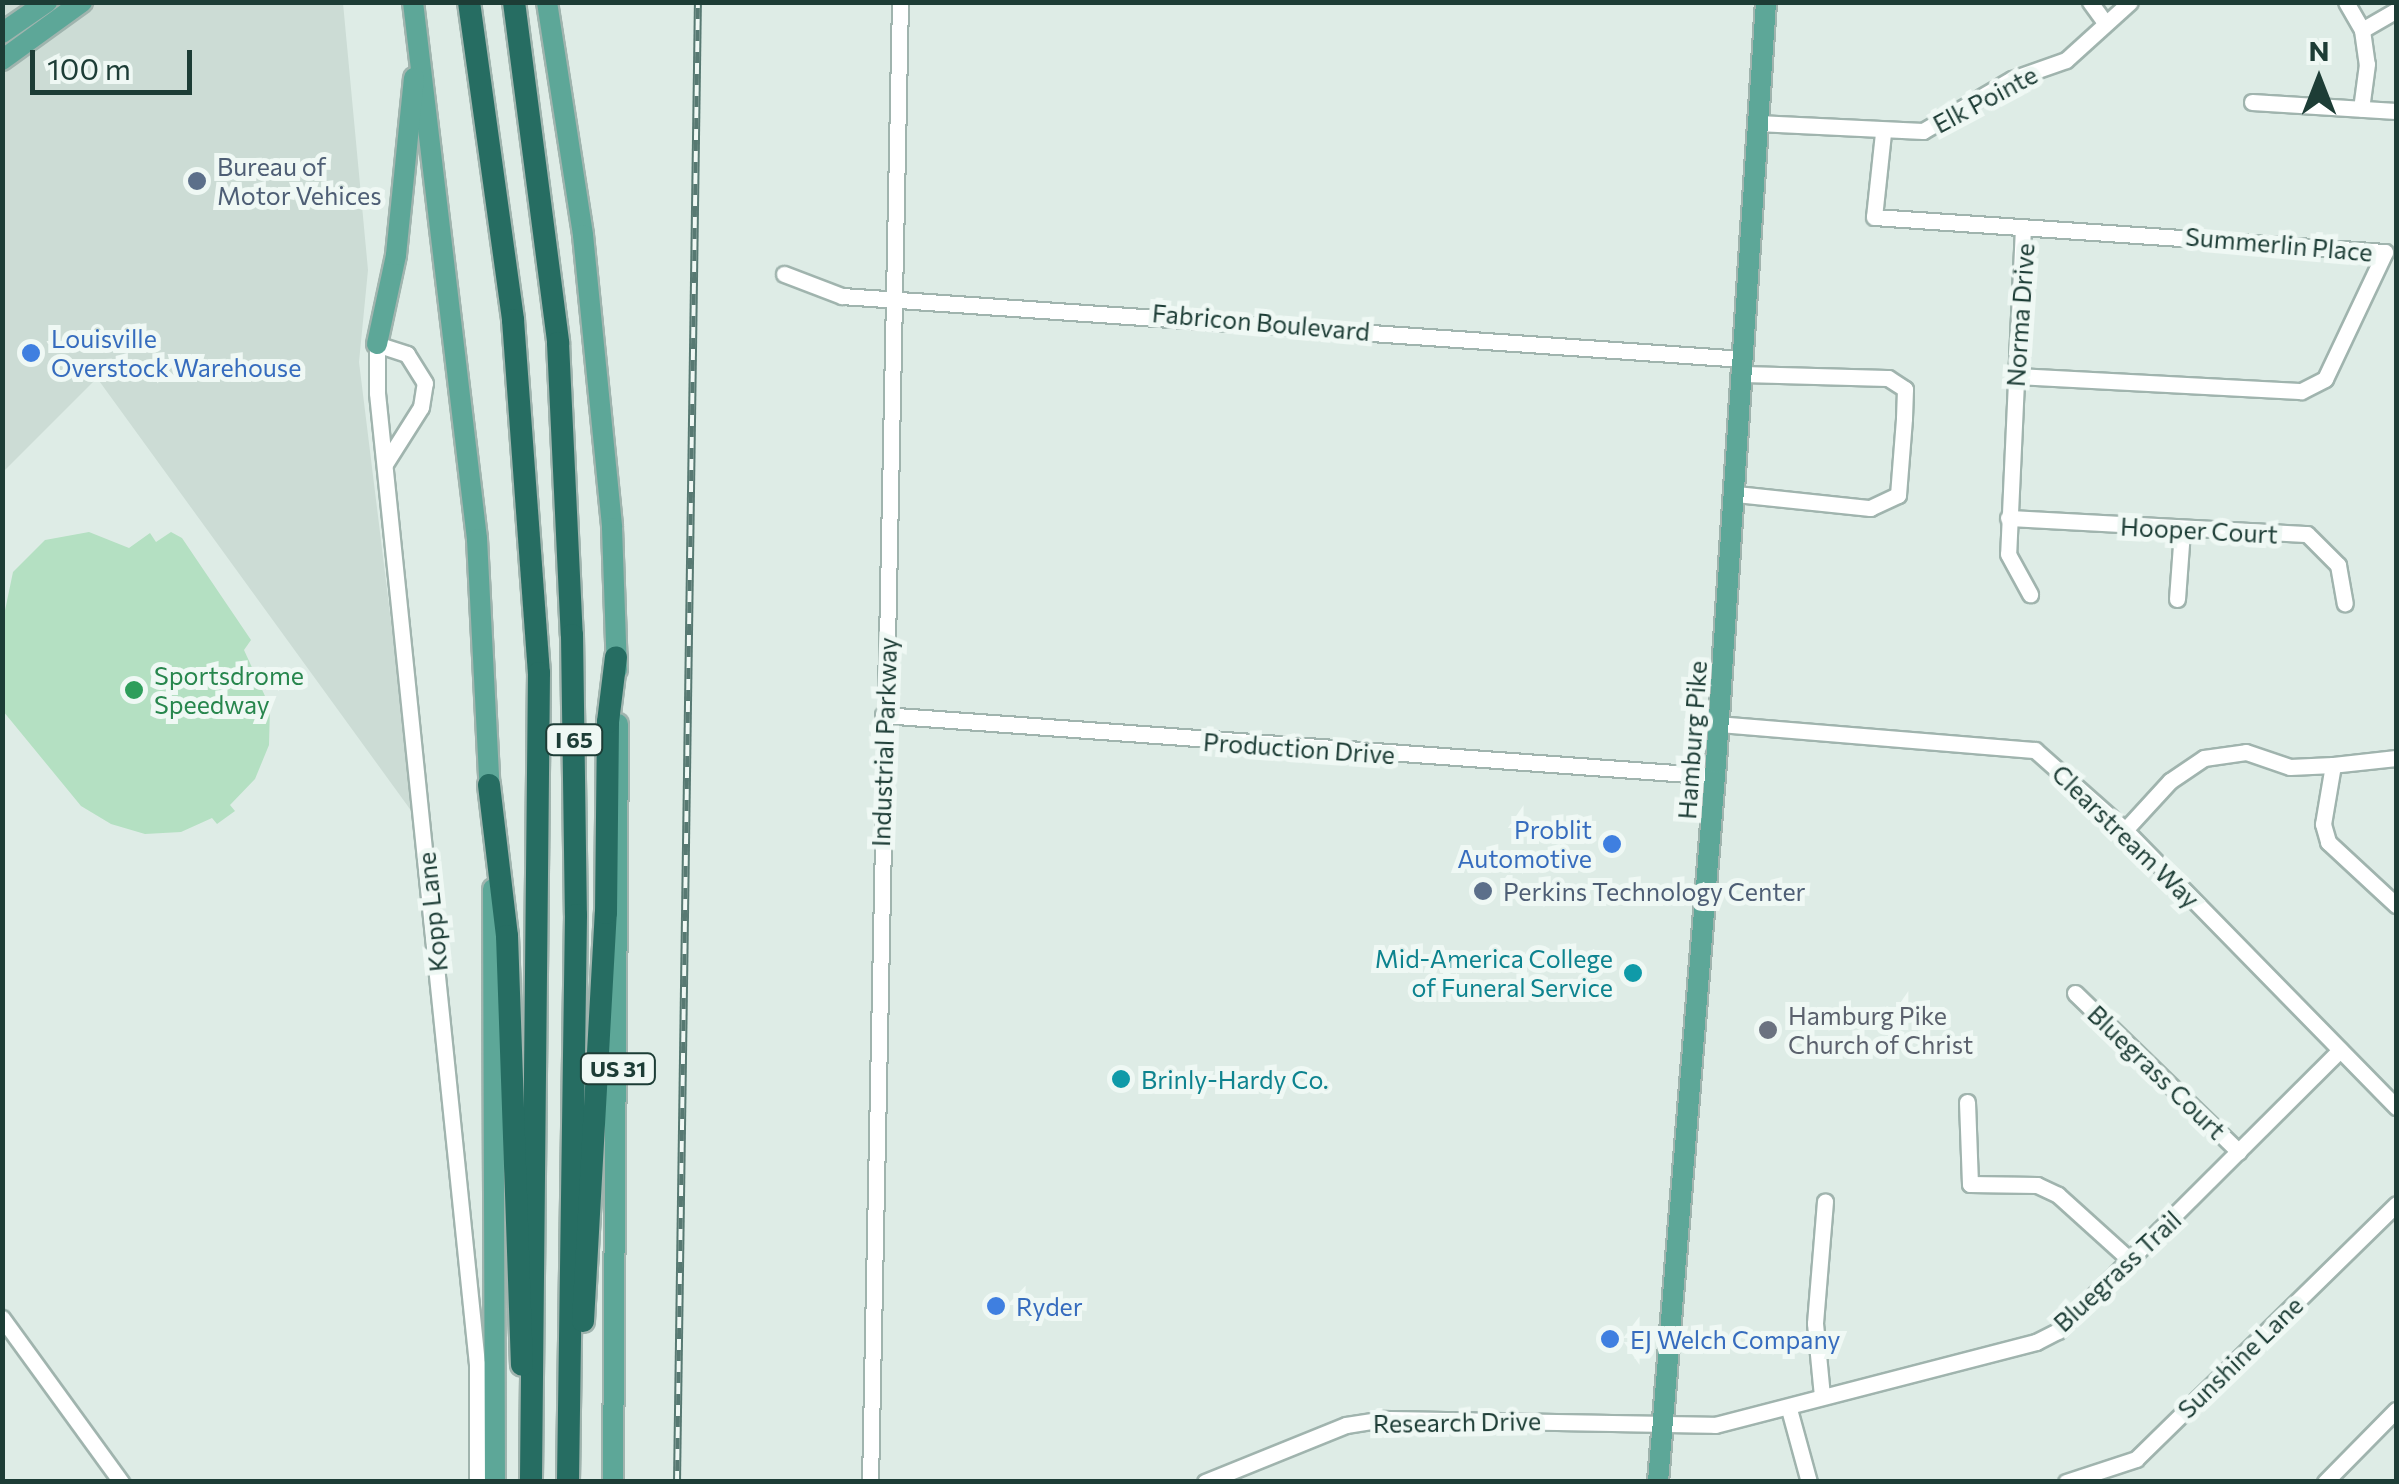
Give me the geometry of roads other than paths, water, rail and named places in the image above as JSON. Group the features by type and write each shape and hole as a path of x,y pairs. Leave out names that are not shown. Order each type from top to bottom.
{"highway":[{"name":"I 65","path":"469,2 513,320 539,673 530,1482"},
{"name":"I 65","path":"514,2 558,344 572,635 568,1482"},
{"path":"570,1357 584,1318 606,913 608,722 616,657"},
{"path":"490,785 507,936 518,1352 532,1397"}],"main road":[{"path":"2,34 46,2"},
{"path":"2,60 82,2"},
{"path":"413,2 477,539 490,785 495,1482"},
{"name":"US 31","path":"547,2 583,235 612,528 621,814 612,1482"},
{"name":"Hamburg Pike","path":"1658,1482 1736,494 1766,2"},
{"path":"377,344 396,256 418,36"}],"street":[{"name":"Industrial Parkway","path":"870,1482 883,716 898,297 900,2"},
{"path":"2090,2 2105,23"},
{"name":"Elk Pointe","path":"1757,123 1883,133 1923,132 2012,79 2066,60 2130,2"},
{"path":"2346,2 2362,30 2367,76 2361,109"},
{"path":"2362,30 2396,10"},
{"path":"2252,102 2396,111"},
{"name":"Norma Drive","path":"1883,133 1874,218 2023,227 2008,554 2030,594"},
{"name":"Summerlin Place","path":"2019,376 2302,391 2325,379 2386,252 2023,227"},
{"name":"Fabricon Boulevard","path":"784,274 842,296 898,297 1888,378 1905,389 1898,494 1870,508 1736,494"},
{"path":"377,344 408,354 425,383 421,407 385,464"},
{"name":"Kopp Lane","path":"377,344 385,464 477,1364 477,1482"},
{"name":"Hooper Court","path":"2008,518 2182,531 2307,534 2338,565 2346,603"},
{"path":"2178,598 2182,531"},
{"name":"Production Drive","path":"883,716 1715,776"},
{"name":"Clearstream Way","path":"1718,724 2035,750 2124,830 2396,1107"},
{"path":"2124,830 2170,781 2204,758 2246,752 2290,767 2396,758"},
{"path":"2332,766 2323,824 2328,842 2396,905"},
{"name":"Bluegrass Court","path":"2075,993 2239,1152"},
{"name":"Bluegrass Trail","path":"1661,1424 1715,1424 1789,1410 1822,1396 2036,1342 2058,1331 2340,1050"},
{"path":"1967,1102 1970,1184 2037,1185 2058,1194 2131,1261"},
{"path":"1822,1396 1815,1323 1825,1201"},
{"name":"Sunshine Lane","path":"2066,1482 2136,1459 2396,1204"},
{"path":"2,1318 121,1482"},
{"path":"1789,1410 1809,1482"},
{"path":"2325,1482 2396,1410"},
{"name":"Research Drive","path":"1205,1482 1316,1435 1384,1419 1661,1424"}],"railway":[{"path":"677,1482 698,2"}],"place":[{"name":"Bureau of Motor Vehices","path":"197,181"},
{"name":"Louisville Overstock Warehouse","path":"31,353"},
{"name":"Sportsdrome Speedway","path":"134,690"},
{"name":"Problit Automotive","path":"1612,844"},
{"name":"Perkins Technology Center","path":"1483,891"},
{"name":"Mid-America College of Funeral Service","path":"1633,973"},
{"name":"Hamburg Pike Church of Christ","path":"1768,1030"},
{"name":"Brinly-Hardy Co.","path":"1121,1079"},
{"name":"Ryder","path":"996,1306"},
{"name":"EJ Welch Company","path":"1610,1339"}]}
